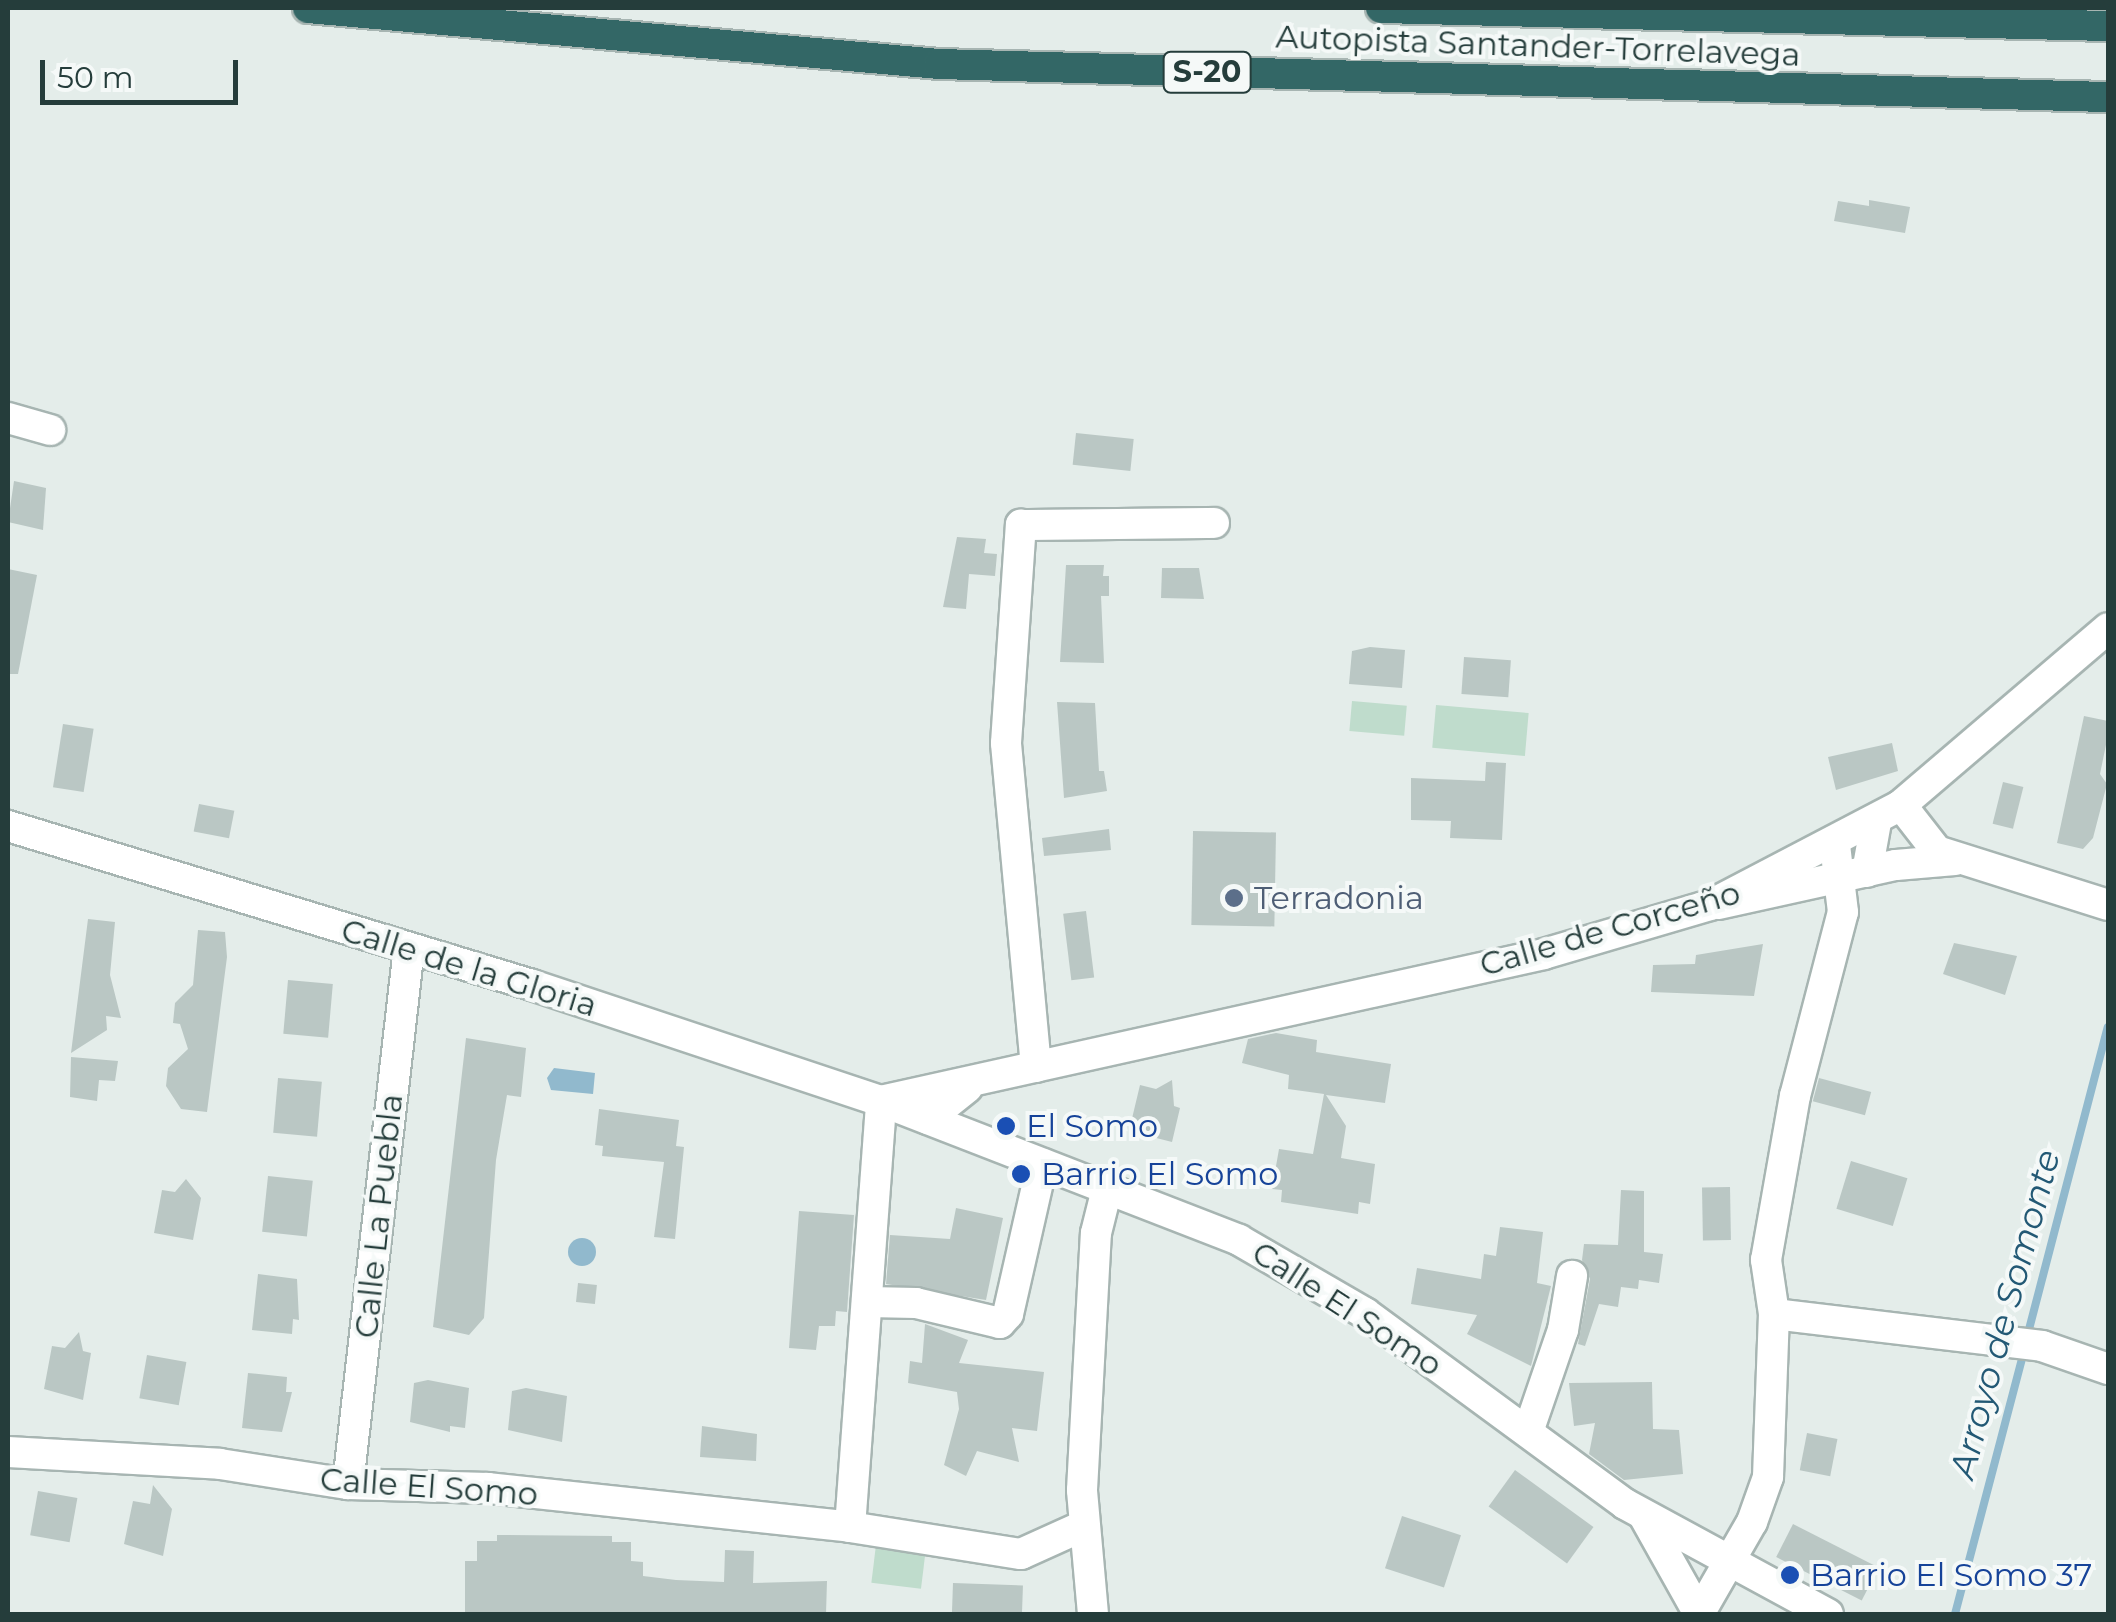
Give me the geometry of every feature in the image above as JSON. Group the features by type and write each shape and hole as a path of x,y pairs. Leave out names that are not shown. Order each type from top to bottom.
{"highway":[{"name":"Autopista Santander-Torrelavega","path":"308,8 939,64 2108,97"},
{"name":"Autopista Santander-Torrelavega","path":"1381,8 2108,26"}],"street":[{"path":"8,418 50,430"},
{"path":"1036,1067 1006,743 1022,525 1214,523"},
{"name":"Calle de Corceño","path":"881,1101 969,1086 1036,1067 1544,954 1710,906 1835,845 1901,805 2108,628"},
{"path":"1901,805 1936,851 2108,905"},
{"path":"1644,1516 1699,1614 1730,1563 1768,1477 1774,1314 1766,1260 1795,1096 1843,912 1876,822"},
{"name":"Calle de la Gloria","path":"8,826 409,948 928,1119"},
{"path":"1835,845 1854,875"},
{"path":"1710,906 1854,875 1955,860"},
{"name":"Calle La Puebla","path":"348,1484 409,948"},
{"name":"Calle de Corceño","path":"928,1119 969,1086"},
{"path":"850,1527 881,1101"},
{"name":"Calle El Somo","path":"928,1119 1284,1262 1644,1516 1828,1614"},
{"path":"868,1302 916,1303 1000,1323 1008,1314 1042,1164"},
{"path":"1092,1614 1083,1526 1096,1233 1107,1188"},
{"path":"1528,1432 1563,1330 1572,1276"},
{"path":"1774,1314 2042,1346 2108,1370"},
{"name":"Calle El Somo","path":"8,1452 220,1464 348,1484 488,1488 850,1527 1020,1554 1083,1526"}],"green space":[{"path":"1352,701 1407,706 1404,736 1349,731"},
{"path":"1436,705 1529,713 1525,756 1432,748"},
{"path":"876,1545 926,1551 921,1589 871,1583"}],"water":[{"path":"554,1068 595,1073 593,1094 551,1090 547,1078"},
{"path":"582,1238 592,1242 596,1252 592,1262 582,1266 572,1262 568,1252 572,1242"}],"building":[{"path":"1869,200 1910,207 1905,233 1834,221 1838,201 1869,206"},
{"path":"1076,433 1134,439 1130,471 1073,465"},
{"path":"14,481 46,488 43,530 8,522"},
{"path":"957,537 986,539 984,553 997,554 995,576 969,574 966,609 943,607"},
{"path":"1066,565 1104,565 1103,576 1109,576 1109,596 1101,596 1104,663 1060,662"},
{"path":"1162,568 1199,568 1204,599 1161,598"},
{"path":"8,569 37,575 18,674 8,674"},
{"path":"1370,647 1405,650 1402,688 1349,684 1352,651"},
{"path":"1464,657 1511,660 1508,697 1461,694"},
{"path":"1057,702 1095,703 1099,771 1104,771 1107,791 1064,798"},
{"path":"2084,716 2108,721 2108,735 2100,774 2107,784 2093,838 2083,849 2057,843"},
{"path":"63,724 94,729 84,792 53,787"},
{"path":"1892,743 1898,771 1836,790 1828,757"},
{"path":"1486,762 1506,763 1502,840 1450,838 1451,821 1411,820 1411,778 1485,781"},
{"path":"2003,782 2023,787 2013,829 1993,824"},
{"path":"199,804 234,811 229,838 194,831"},
{"path":"1109,829 1111,850 1044,856 1042,838"},
{"name":"Terradonia","path":"1193,831 1276,832 1274,926 1191,925"},
{"path":"1086,911 1094,978 1071,980 1063,914"},
{"path":"88,919 115,922 110,975 121,1018 106,1016 107,1030 71,1053"},
{"path":"198,930 225,932 227,957 207,1112 181,1109 166,1086 168,1068 188,1049 180,1024 173,1023 175,1003 193,985"},
{"path":"1954,943 2017,956 2005,995 1943,974"},
{"path":"1763,944 1754,996 1651,992 1653,965 1695,964 1696,955"},
{"path":"288,980 333,984 328,1038 283,1034"},
{"path":"1276,1033 1317,1040 1316,1052 1391,1064 1385,1103 1326,1095 1346,1126 1341,1158 1375,1164 1370,1204 1359,1202 1358,1214 1281,1202 1282,1190 1272,1189 1279,1149 1313,1154 1324,1094 1288,1089 1289,1075 1242,1063 1248,1039"},
{"path":"466,1038 526,1048 521,1097 507,1095 496,1160 484,1318 469,1335 433,1327"},
{"path":"71,1057 118,1061 115,1081 99,1080 97,1101 70,1097"},
{"path":"278,1078 322,1082 317,1137 273,1133"},
{"path":"1819,1078 1871,1092 1865,1115 1813,1101"},
{"path":"1172,1080 1174,1106 1180,1108 1172,1142 1129,1131 1140,1085 1156,1089"},
{"path":"599,1109 679,1120 676,1146 684,1147 675,1239 654,1237 664,1162 602,1156 603,1146 595,1145"},
{"path":"1851,1161 1907,1178 1893,1226 1836,1209"},
{"path":"268,1176 313,1181 307,1236 262,1232"},
{"path":"186,1179 201,1198 193,1240 154,1233 162,1190 175,1192"},
{"path":"1702,1187 1730,1187 1731,1240 1703,1240"},
{"path":"1621,1190 1644,1191 1644,1252 1663,1254 1659,1283 1639,1280 1638,1289 1621,1287 1618,1307 1599,1304 1585,1346 1578,1344 1590,1279 1582,1260 1584,1244 1618,1245"},
{"path":"956,1208 1003,1218 986,1300 886,1284 890,1235 950,1239"},
{"path":"799,1211 854,1215 847,1312 836,1311 835,1326 819,1326 816,1350 789,1348"},
{"path":"1500,1227 1543,1232 1537,1283 1551,1286 1531,1366 1467,1334 1477,1315 1411,1304 1417,1268 1481,1279 1484,1254 1496,1256"},
{"path":"258,1274 297,1279 299,1320 293,1319 292,1334 252,1330"},
{"path":"578,1283 597,1285 595,1304 576,1302"},
{"path":"925,1324 968,1340 959,1363 1044,1372 1037,1431 1012,1428 1019,1462 977,1451 966,1476 944,1465 959,1409 957,1392 908,1383 910,1361 922,1363"},
{"path":"79,1332 83,1351 91,1353 83,1400 44,1389 52,1346 65,1348"},
{"path":"147,1355 186,1362 179,1405 139,1398"},
{"path":"248,1373 287,1377 286,1392 292,1392 282,1432 242,1428"},
{"path":"428,1380 469,1388 465,1428 450,1426 450,1432 410,1422 414,1383"},
{"path":"1652,1382 1653,1429 1679,1430 1683,1474 1624,1480 1589,1454 1595,1423 1574,1426 1569,1383"},
{"path":"526,1388 567,1396 562,1442 508,1430 512,1391"},
{"path":"702,1426 757,1434 756,1461 700,1457"},
{"path":"1807,1433 1837,1439 1830,1476 1800,1470"},
{"path":"1515,1470 1593,1527 1567,1563 1489,1506"},
{"path":"153,1485 172,1509 163,1556 124,1544 133,1501 150,1504"},
{"path":"38,1491 77,1498 70,1542 30,1535"},
{"path":"1402,1516 1461,1535 1444,1587 1385,1568"},
{"path":"1793,1524 1879,1568 1862,1601 1776,1557"},
{"path":"497,1535 612,1536 612,1542 631,1542 631,1561 643,1562 643,1576 676,1580 724,1582 725,1550 754,1551 753,1583 827,1581 826,1614 465,1614 465,1561 477,1561 477,1541 497,1541"},
{"path":"953,1583 1023,1585 1022,1614 952,1614"}],"waterway":[{"name":"Arroyo de Somonte","path":"2027,1337 2108,1027"},
{"name":"Arroyo de Somonte","path":"1955,1614 2024,1351"}],"place":[{"name":"Terradonia","path":"1234,898"},
{"name":"El Somo","path":"1006,1126"},
{"name":"Barrio El Somo","path":"1021,1174"},
{"name":"Barrio El Somo 37","path":"1790,1575"}]}
